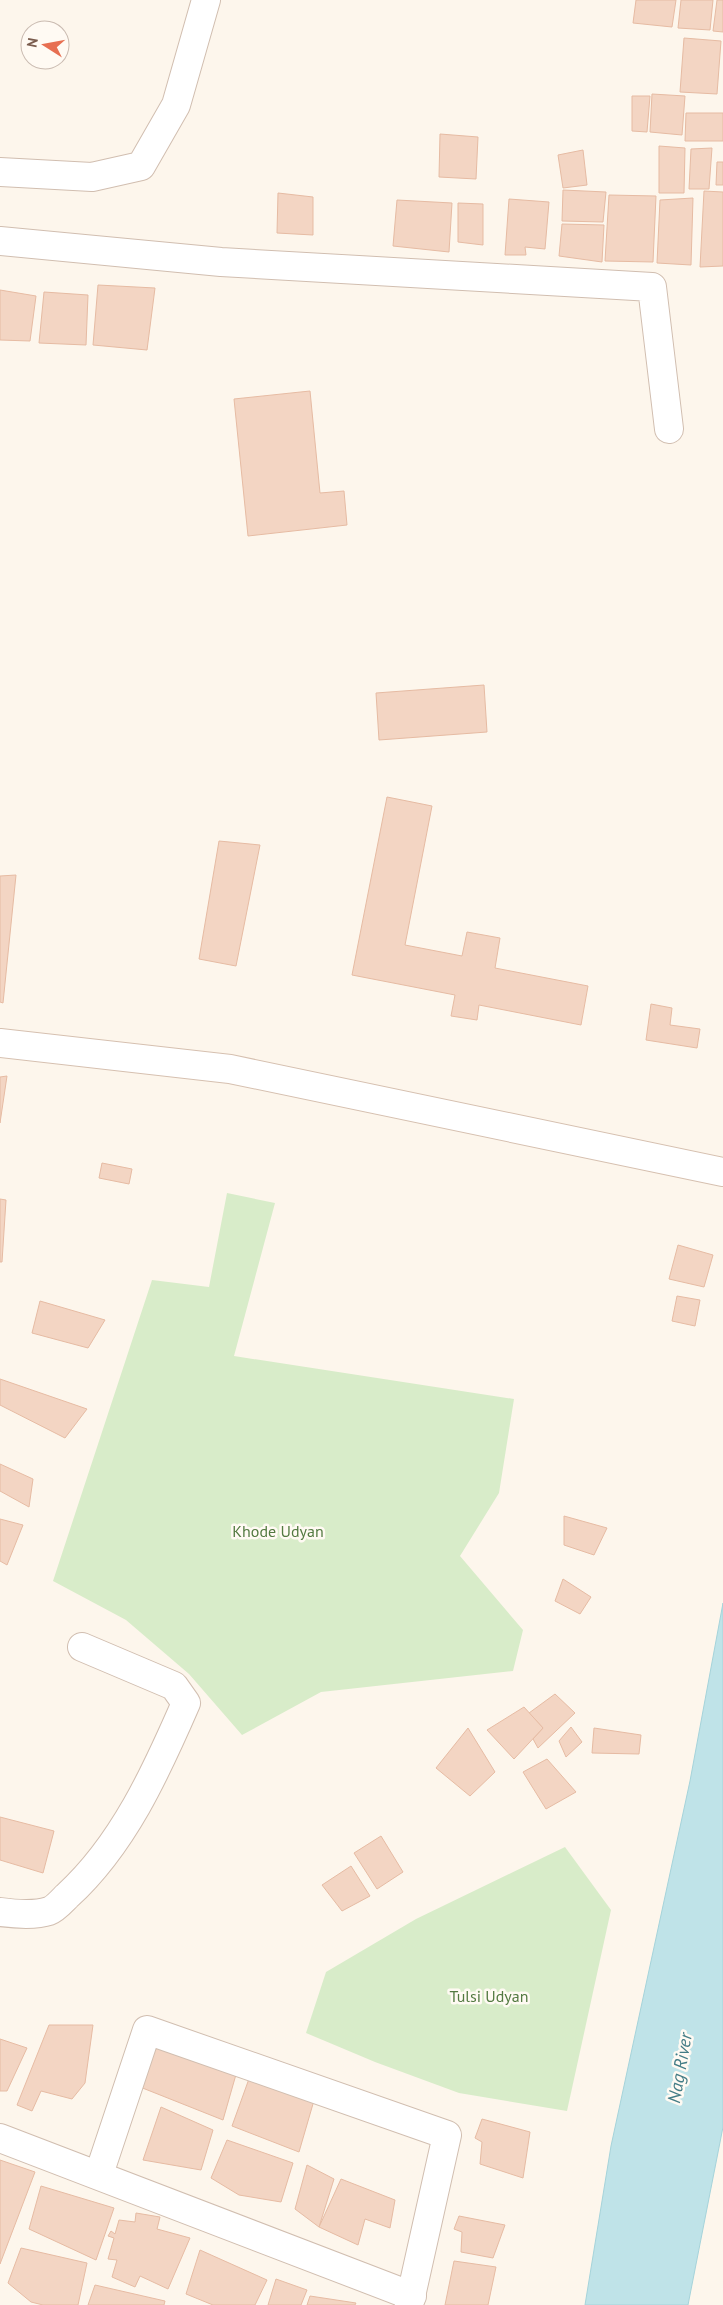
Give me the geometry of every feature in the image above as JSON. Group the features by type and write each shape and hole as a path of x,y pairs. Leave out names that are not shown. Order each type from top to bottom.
{"street":[{"path":"0,172 92,177 141,166 176,105 206,0"},
{"path":"0,241 221,262 652,287 669,429"},
{"path":"0,1043 230,1069 723,1172"},
{"path":"0,1912 16,1914 50,1911 75,1888 118,1839 168,1746 186,1703 174,1686 82,1647"},
{"path":"0,2138 99,2174 410,2300 447,2135 148,2030 99,2174"}],"green space":[{"name":"Khode Udyan","path":"227,1193 275,1203 234,1356 514,1399 499,1493 460,1556 523,1630 513,1671 321,1692 242,1735 189,1674 126,1620 53,1581 152,1280 209,1287"},
{"name":"Tulsi Udyan","path":"565,1847 611,1910 567,2111 459,2093 375,2062 306,2033 326,1972 416,1919"}],"water":[{"name":"Nag River","path":"723,1603 723,2127 688,2305 585,2305 611,2146 690,1781"}],"building":[{"path":"636,0 676,0 672,27 633,23"},
{"path":"681,0 713,0 710,30 678,28"},
{"path":"717,0 723,0 723,32 713,31"},
{"path":"684,38 721,41 717,94 680,92"},
{"path":"652,94 685,96 682,135 650,132"},
{"path":"632,96 650,96 647,132 632,131"},
{"path":"686,113 723,113 723,141 685,141"},
{"path":"440,134 478,137 476,179 439,177"},
{"path":"659,146 685,148 684,193 659,193"},
{"path":"712,148 709,189 689,189 691,149"},
{"path":"583,150 587,185 563,188 558,155"},
{"path":"717,162 723,162 723,185 716,185"},
{"path":"563,190 606,192 603,222 562,221"},
{"path":"704,191 723,192 723,266 700,267"},
{"path":"278,193 313,197 313,235 277,233"},
{"path":"609,195 656,196 653,262 605,261"},
{"path":"693,198 691,265 657,263 660,200"},
{"path":"509,199 549,202 545,249 525,247 526,255 505,255"},
{"path":"397,200 452,203 449,252 393,246"},
{"path":"458,203 483,204 483,245 458,242"},
{"path":"562,224 604,225 602,262 559,256"},
{"path":"98,285 155,288 147,350 93,345"},
{"path":"0,290 36,296 30,341 0,340"},
{"path":"44,292 88,295 86,345 39,343"},
{"path":"310,391 320,493 344,491 347,525 248,536 234,399"},
{"path":"484,685 487,732 379,740 376,693"},
{"path":"387,797 432,806 405,945 462,956 467,932 500,938 495,968 588,986 581,1025 479,1005 477,1020 451,1016 455,995 352,975"},
{"path":"219,841 260,845 236,966 199,959"},
{"path":"16,875 3,1003 0,1002 0,876"},
{"path":"651,1004 672,1008 670,1025 700,1029 697,1048 646,1040"},
{"path":"7,1076 0,1123 0,1077"},
{"path":"102,1163 132,1169 129,1184 99,1178"},
{"path":"0,1199 6,1200 2,1262 0,1262"},
{"path":"678,1245 713,1255 704,1287 669,1279"},
{"path":"677,1296 700,1300 695,1326 672,1321"},
{"path":"40,1301 105,1320 88,1348 32,1333"},
{"path":"0,1379 87,1409 65,1438 0,1405"},
{"path":"0,1464 33,1479 29,1507 0,1491"},
{"path":"564,1516 607,1528 594,1555 564,1545"},
{"path":"0,1519 23,1525 7,1565 0,1561"},
{"path":"563,1579 591,1597 580,1614 555,1601"},
{"path":"555,1694 575,1713 538,1748 533,1739 543,1728 529,1713"},
{"path":"524,1707 543,1728 514,1759 487,1730"},
{"path":"571,1727 582,1742 566,1757 559,1741"},
{"path":"468,1728 495,1772 470,1796 436,1768"},
{"path":"594,1728 641,1735 639,1754 592,1753"},
{"path":"547,1759 576,1792 546,1809 523,1772"},
{"path":"0,1817 54,1831 43,1873 0,1860"},
{"path":"381,1836 403,1872 377,1889 354,1853"},
{"path":"351,1866 370,1896 342,1911 322,1885"},
{"path":"49,2025 93,2025 85,2083 72,2099 41,2091 32,2111 17,2105"},
{"path":"0,2039 27,2048 7,2091 0,2091"},
{"path":"156,2044 237,2071 223,2120 140,2087"},
{"path":"250,2076 315,2097 299,2152 232,2126"},
{"path":"161,2107 213,2130 201,2170 143,2160"},
{"path":"482,2119 530,2132 523,2178 480,2164 482,2142 475,2138"},
{"path":"227,2140 293,2163 281,2202 239,2195 211,2178"},
{"path":"0,2160 35,2172 0,2264"},
{"path":"307,2165 334,2179 319,2227 295,2209"},
{"path":"341,2179 395,2200 390,2228 365,2219 358,2245 319,2227"},
{"path":"41,2186 114,2208 96,2260 29,2229"},
{"path":"136,2213 160,2217 157,2229 190,2238 168,2289 140,2276 135,2287 112,2277 117,2260 108,2259 114,2238 108,2236 111,2231 115,2234 119,2220 135,2222"},
{"path":"459,2216 505,2225 493,2258 461,2252 462,2232 454,2229"},
{"path":"21,2248 87,2263 78,2305 43,2305 31,2302 8,2283"},
{"path":"200,2250 267,2280 255,2305 213,2305 186,2294"},
{"path":"454,2261 496,2267 488,2305 445,2305"},
{"path":"276,2279 307,2290 301,2305 268,2305"},
{"path":"95,2285 165,2301 164,2305 88,2305"},
{"path":"310,2296 356,2303 355,2305 307,2305"}]}
